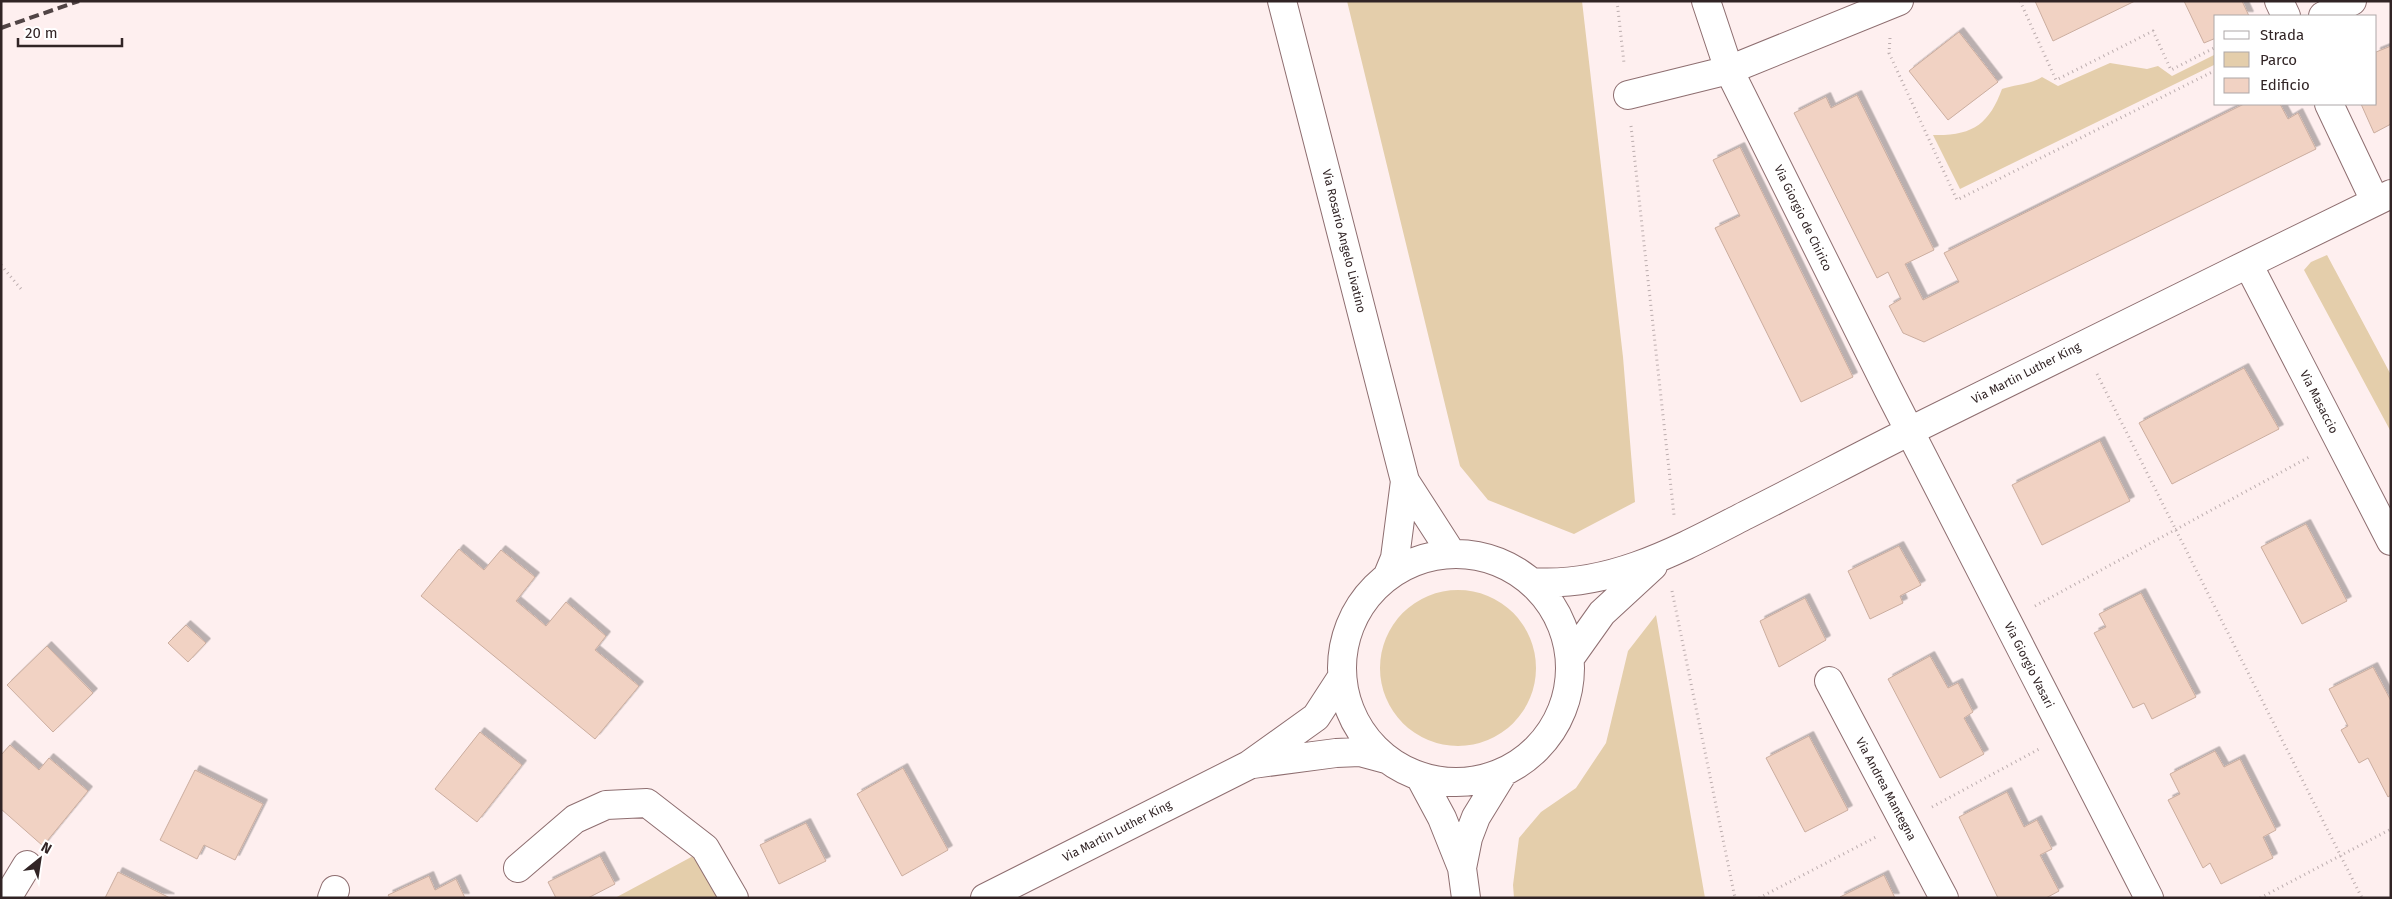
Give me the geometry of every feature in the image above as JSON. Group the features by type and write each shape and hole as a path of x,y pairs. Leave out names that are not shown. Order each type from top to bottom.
{"street":[{"name":"Via Rosario Angelo Livatino","path":"1282,1 1405,481 1452,554"},
{"name":"Via Giorgio de Chirico","path":"1706,1 1729,70 1910,431"},
{"path":"2279,1 2286,15"},
{"path":"2325,15 2352,1"},
{"path":"1628,95 1729,70 1897,2"},
{"path":"2330,105 2383,197"},
{"name":"Via Martin Luther King","path":"1664,557 1910,431 2383,197"},
{"name":"Via Masaccio","path":"2248,264 2391,541"},
{"name":"Via Giorgio Vasari","path":"1910,431 2143,896"},
{"name":"Via Rosario Angelo Livatino","path":"1388,575 1396,558 1405,481"},
{"path":"1452,554 1480,556 1508,566 1531,582 1551,604 1564,630 1570,658 1568,693 1555,726 1533,754 1503,773 1466,782 1448,782 1420,777 1386,759 1368,742 1355,723 1346,701 1342,678 1343,648 1351,620 1366,596 1388,575 1418,560 1452,554"},
{"path":"1531,582 1553,584 1582,582 1609,576 1664,557"},
{"path":"1570,658 1602,613 1664,557"},
{"path":"1249,764 1316,717 1342,678"},
{"name":"Via Andrea Mantegna","path":"1829,681 1944,898"},
{"path":"1249,764 1336,753 1360,752 1386,759"},
{"name":"Via Martin Luther King","path":"985,898 1249,764"},
{"path":"1462,868 1468,838 1476,817 1503,773"},
{"path":"1420,777 1442,818 1462,868 1466,898"},
{"path":"518,868 576,819 606,805 647,803 705,848 734,898"},
{"path":"7,898 27,865"}],"path":[{"path":"1618,1 1675,523"},
{"path":"2020,1 2056,80 2153,31 2171,70 2214,48"},
{"path":"1897,2 1889,53 1957,200 2214,71"},
{"path":"1,265 22,289"},
{"path":"2093,367 2362,898"},
{"path":"2030,609 2312,456"},
{"path":"1671,588 1735,898"},
{"path":"2260,898 2391,829"}],"green space":[{"path":"1347,1 1582,1 1623,357 1635,502 1574,534 1488,500 1460,466"},
{"path":"2214,55 2214,65 1960,189 1933,135 1959,133 1978,126 1991,111 2002,89 2032,82 2042,77 2058,86 2110,63 2147,69 2158,66 2172,76"},
{"path":"2327,255 2391,375 2391,432 2304,270 2311,262"},
{"path":"1450,590 1466,590 1481,593 1495,599 1513,613 1527,631 1533,645 1536,668 1533,691 1527,705 1513,723 1495,737 1481,743 1466,746 1450,746 1435,743 1421,737 1403,723 1393,711 1383,691 1380,676 1380,660 1383,645 1389,631 1403,613 1415,603 1435,593"},
{"path":"1656,615 1705,898 1514,898 1513,885 1519,838 1541,812 1576,788 1606,743 1628,651"},
{"path":"695,855 718,898 615,898"}],"building":[{"path":"2035,1 2135,1 2053,41"},
{"path":"2184,1 2242,1 2249,15 2214,15 2214,39 2204,43"},
{"path":"1959,32 1998,82 1948,120 1909,71"},
{"path":"2391,46 2391,124 2374,133 2361,105 2377,105 2377,52"},
{"path":"1857,95 1934,250 1905,264 1923,300 1959,282 1944,253 2242,105 2281,105 2288,119 2298,113 2316,149 1924,342 1903,333 1889,306 1901,299 1888,272 1877,278 1794,113 1826,97 1831,108"},
{"path":"1740,147 1853,377 1801,402 1715,228 1740,216 1713,160"},
{"path":"2244,368 2279,429 2172,484 2139,423"},
{"path":"2100,441 2130,501 2042,545 2012,485"},
{"path":"2306,524 2347,601 2302,624 2261,547"},
{"path":"1899,546 1921,585 1900,596 1903,603 1870,619 1848,571"},
{"path":"459,549 484,570 501,550 535,577 516,601 546,626 566,602 606,636 595,650 639,686 595,739 421,596"},
{"path":"2141,593 2196,697 2152,719 2144,703 2133,708 2094,633 2106,627 2099,614"},
{"path":"1805,598 1826,640 1779,667 1760,621"},
{"path":"186,625 206,643 188,662 168,643"},
{"path":"47,646 93,693 53,732 7,685"},
{"path":"1930,656 1948,688 1958,683 1973,712 1964,718 1984,754 1940,778 1888,679"},
{"path":"2373,667 2391,701 2391,795 2388,797 2368,758 2359,763 2341,730 2348,726 2329,689"},
{"path":"480,732 522,765 477,822 435,789"},
{"path":"1809,736 1848,810 1805,832 1766,758"},
{"path":"10,745 39,770 49,758 88,791 43,846 1,809 1,755"},
{"path":"2215,751 2224,767 2240,759 2276,830 2263,837 2273,858 2221,884 2210,863 2203,868 2168,800 2180,794 2170,774"},
{"path":"903,768 948,850 902,876 857,794"},
{"path":"195,770 263,804 235,860 204,845 197,859 160,840"},
{"path":"2007,792 2024,827 2037,820 2052,849 2040,855 2059,891 2046,898 1998,898 1959,817"},
{"path":"806,823 826,861 779,884 760,845"},
{"path":"600,856 615,884 588,898 556,898 548,882"},
{"path":"118,872 170,898 105,898"},
{"path":"1884,875 1895,898 1840,898 1840,897"},
{"path":"429,876 435,890 456,879 465,898 390,898 388,895"}],"railway":[{"path":"1,28 79,1"}]}
